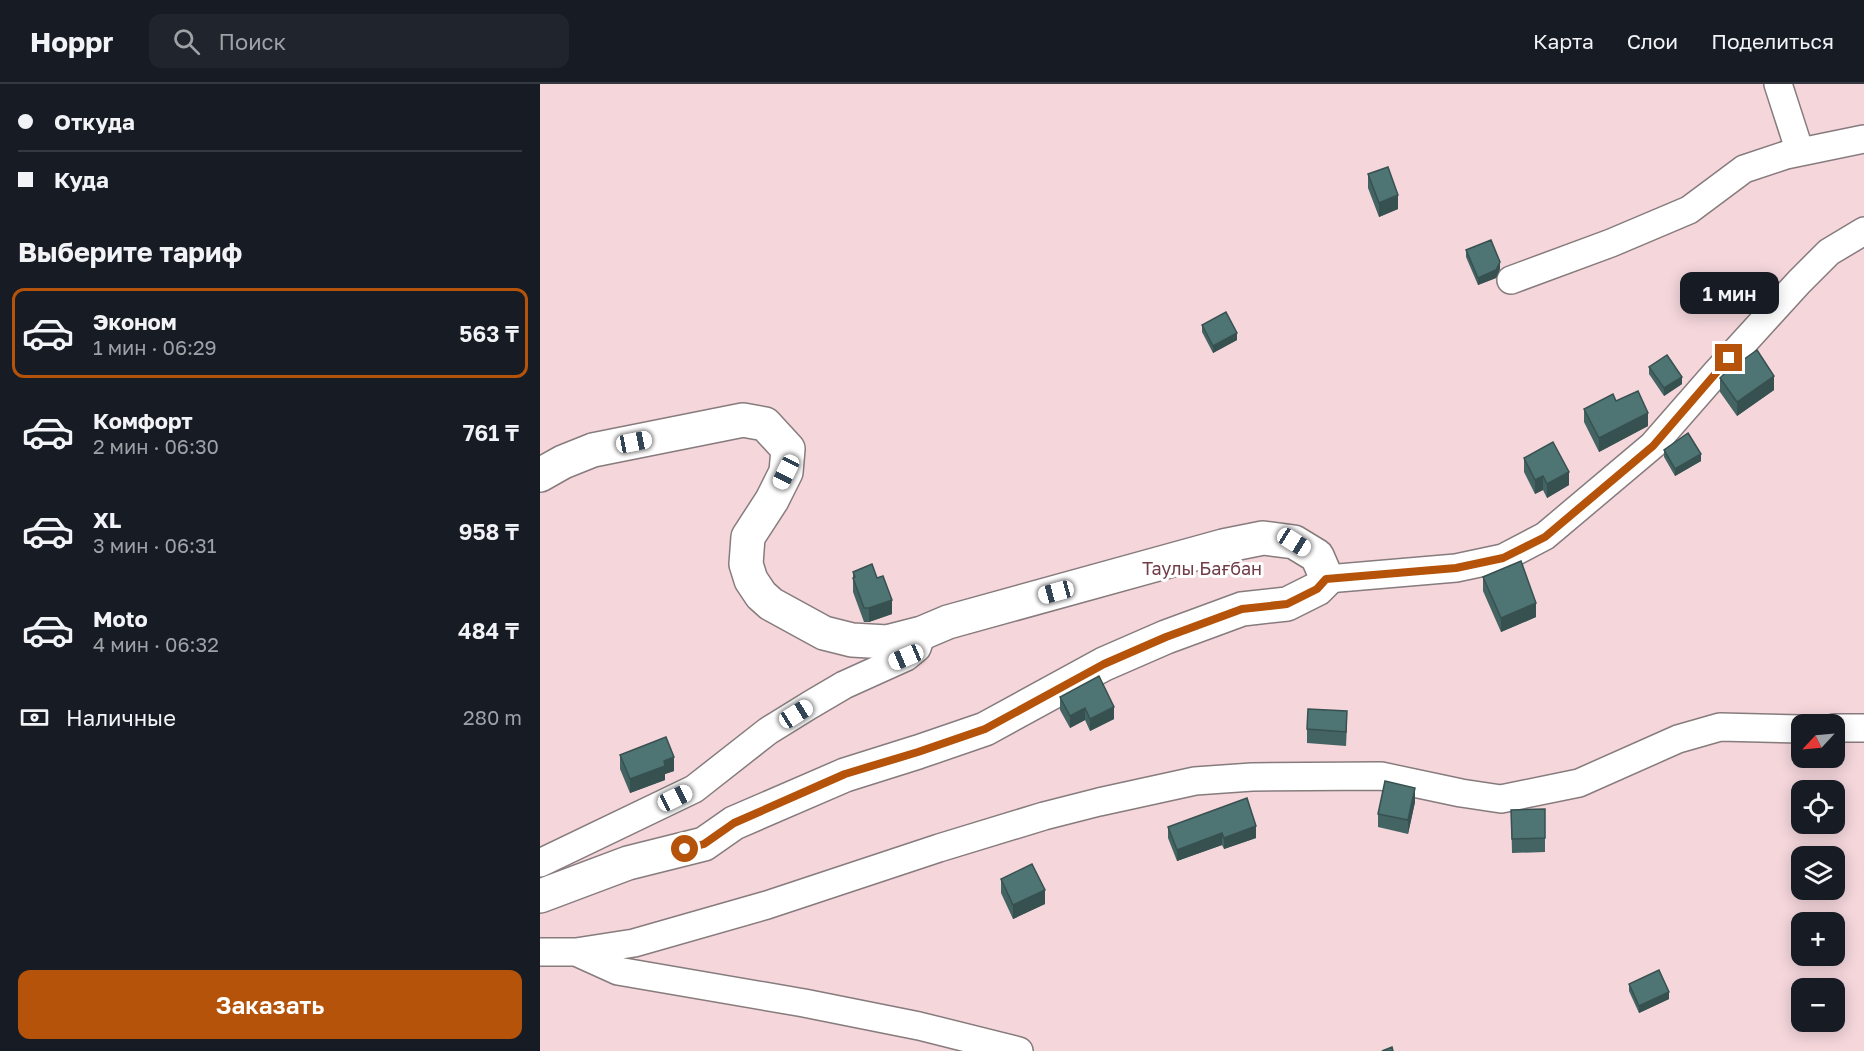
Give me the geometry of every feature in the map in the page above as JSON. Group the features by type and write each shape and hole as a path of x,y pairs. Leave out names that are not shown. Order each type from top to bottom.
{"street":[{"path":"1778,84 1800,152"},
{"path":"1510,280 1611,243 1689,210 1744,170 1786,155 1864,139"},
{"path":"540,896 628,863 704,844 734,823 845,774 985,729 1104,664 1166,637 1242,609 1287,604 1317,589 1326,579 1456,568 1503,558 1545,537 1653,446 1799,282 1829,252 1864,231"},
{"path":"540,476 563,462 593,450 743,420 765,424 789,449 786,472 772,500 748,537 746,564 751,580 761,595 771,604 824,633 852,640 886,642 922,633 948,622 1223,546 1263,538 1294,542 1317,556 1326,579"},
{"path":"540,863 694,789 768,731 793,715 844,685 906,657 917,648 922,633"},
{"path":"540,952 576,952 634,942 767,905 1044,816 1195,781 1252,777 1381,776 1461,794 1501,799 1579,783 1678,739 1720,727 1791,729"},
{"path":"1845,728 1864,728"},
{"path":"576,952 618,971 816,1005 919,1026 1019,1051"}],"green space":[{"name":"Таулы Бағбан","path":"540,84 1864,84 1864,1051 540,1051"}],"building":[{"path":"1388,167 1398,195 1379,203 1368,174"},
{"path":"1491,240 1500,262 1496,270 1478,278 1466,250"},
{"path":"1226,312 1237,333 1213,346 1202,325"},
{"path":"1757,350 1774,376 1737,402 1720,378"},
{"path":"1667,355 1682,377 1664,388 1649,367"},
{"path":"1638,391 1648,413 1599,438 1584,409 1613,394 1616,401"},
{"path":"1688,433 1701,454 1675,469 1664,450"},
{"path":"1553,442 1569,472 1547,484 1543,476 1535,480 1524,458"},
{"path":"1521,561 1536,603 1501,618 1483,577"},
{"path":"872,564 877,578 883,576 892,600 864,608 853,572"},
{"path":"1099,676 1114,707 1090,719 1085,708 1070,716 1060,697"},
{"path":"1308,709 1347,711 1346,732 1307,729"},
{"path":"666,737 674,757 664,761 665,766 630,779 620,755"},
{"path":"1385,781 1415,788 1408,820 1378,814"},
{"path":"1247,798 1256,826 1224,838 1222,833 1177,850 1168,827"},
{"path":"1545,809 1545,838 1512,839 1511,810"},
{"path":"1032,864 1045,890 1013,905 1001,879"},
{"path":"1659,970 1669,992 1639,1006 1629,984"}],"route":[{"path":"685,849 704,844 734,823 845,774 985,729 1104,664 1208,620 1242,609 1287,604 1317,589 1326,579 1456,568 1503,558 1545,537 1653,446 1729,358"}]}
